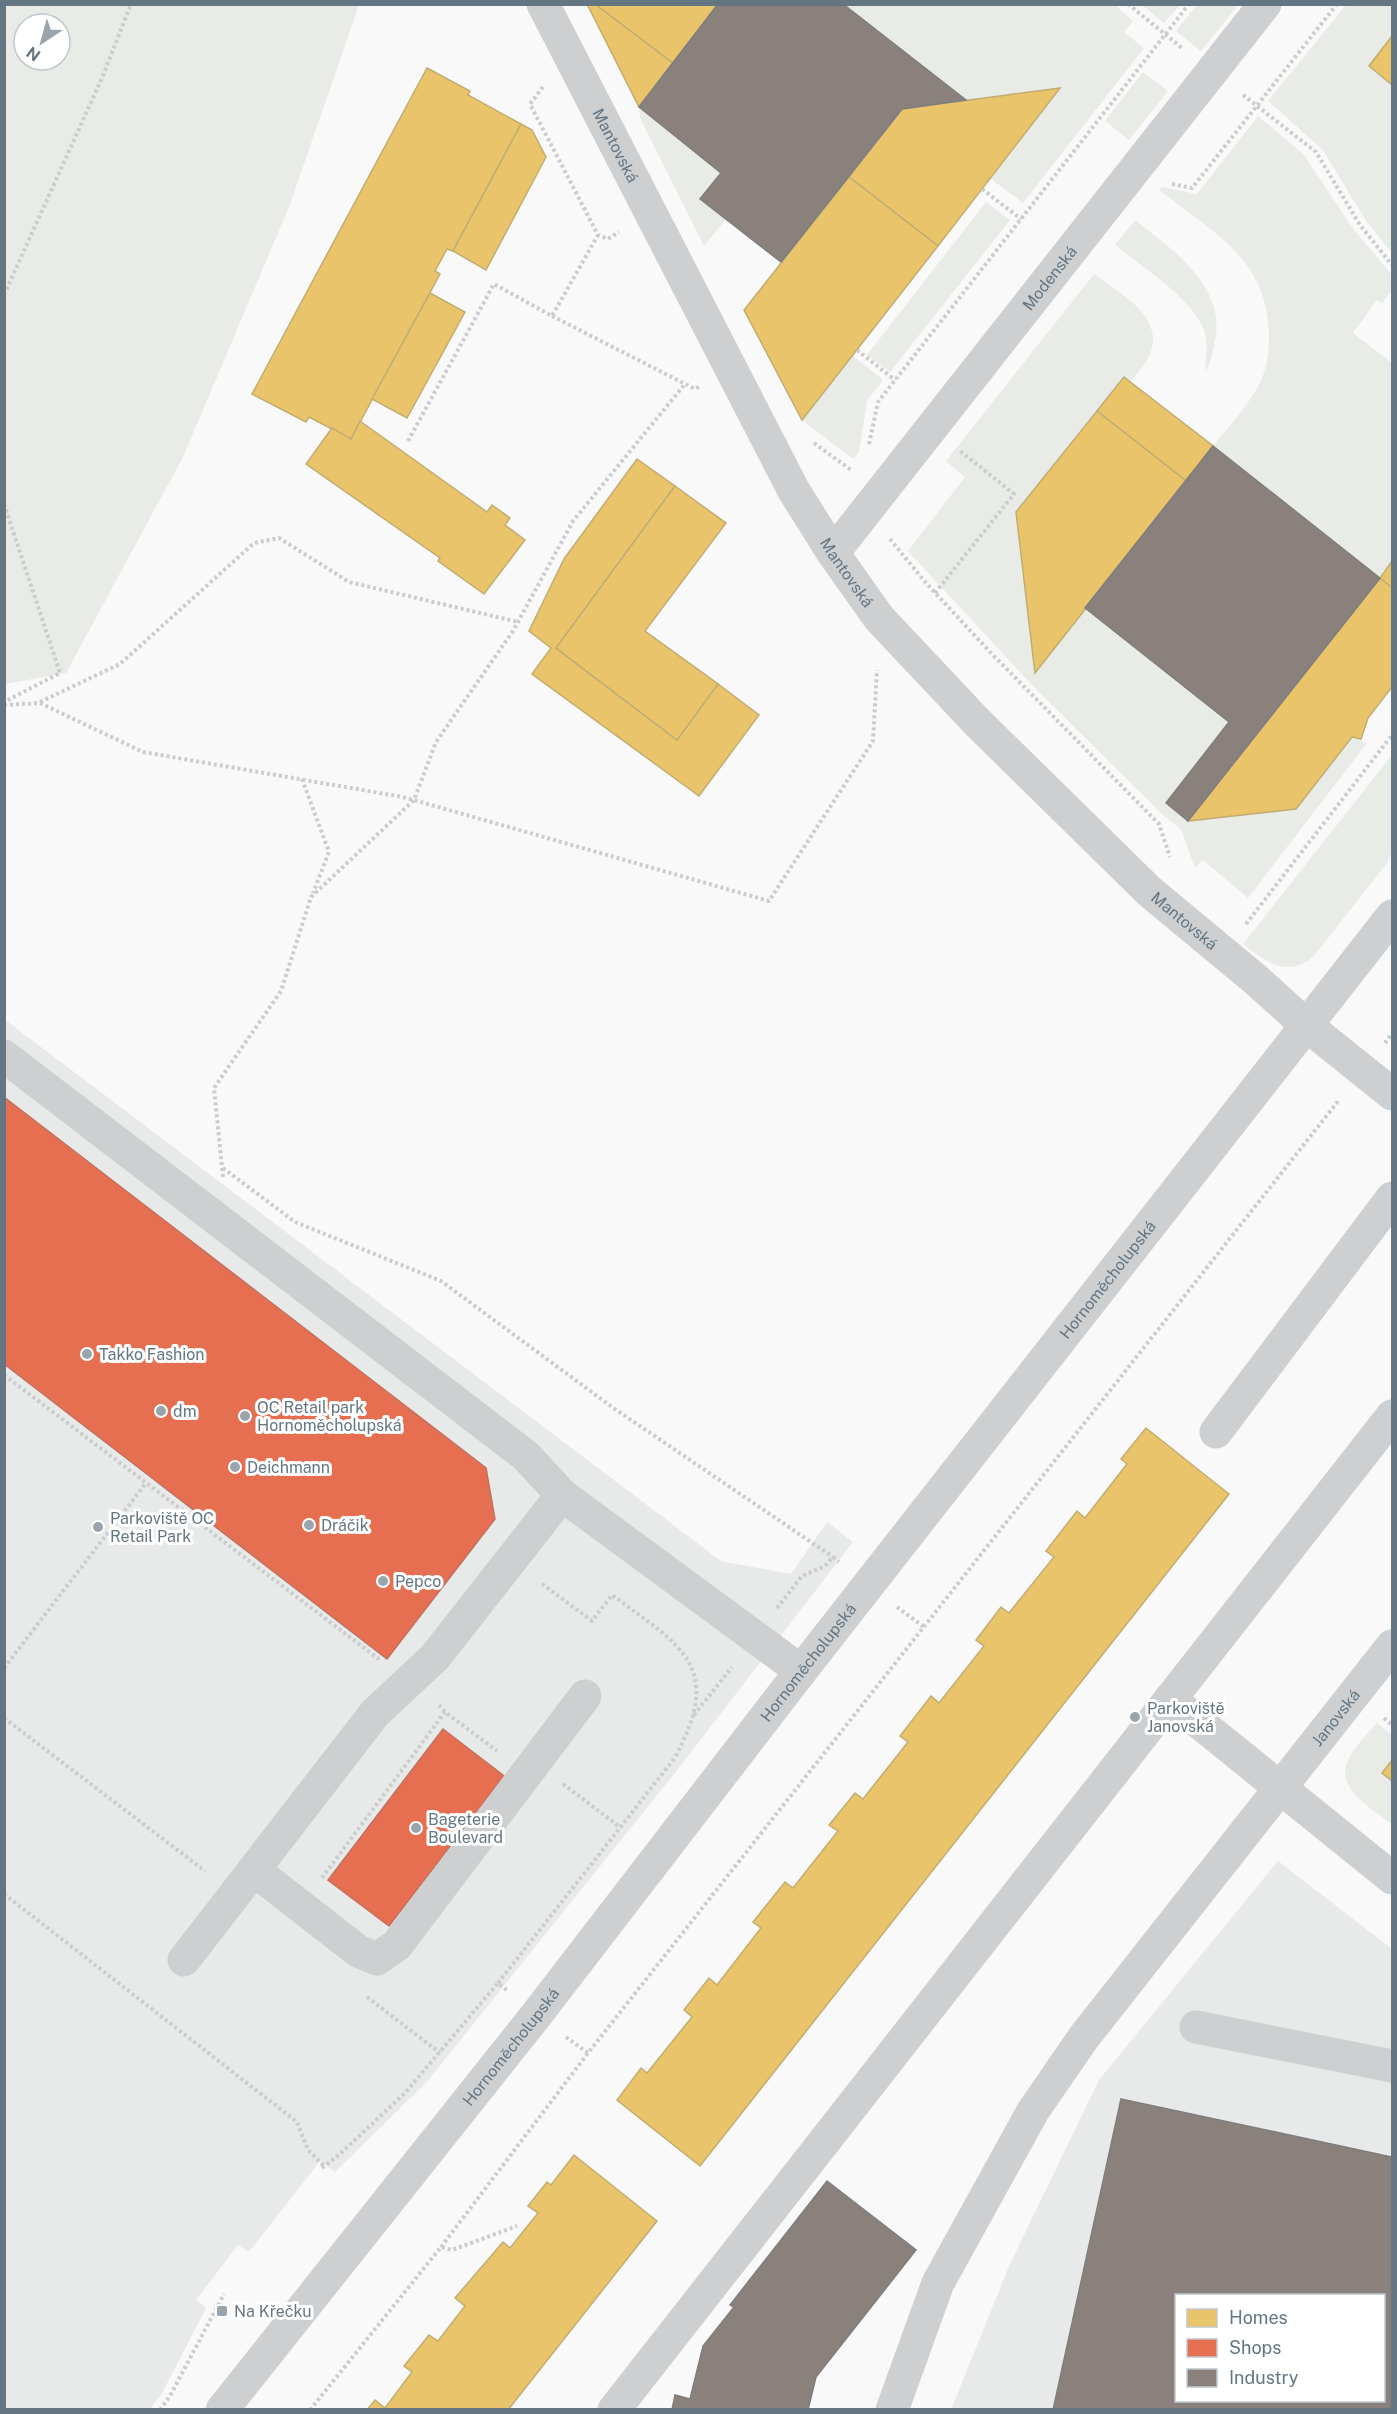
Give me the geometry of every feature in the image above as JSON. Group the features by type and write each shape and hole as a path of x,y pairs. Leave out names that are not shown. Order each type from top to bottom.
{"street":[{"name":"Mantovská","path":"543,4 795,491 833,554 879,618 976,722 1149,891 1255,979 1306,1025 1392,1094"},
{"name":"Modenská","path":"833,554 880,491 1264,4"},
{"name":"Hornoměcholupská","path":"222,2409 537,2014 801,1671 1392,916"},
{"path":"4,1056 526,1456 562,1495 801,1671"},
{"path":"1216,1432 1392,1198"},
{"path":"614,2409 1392,1416"},
{"path":"184,1960 375,1713 435,1657 562,1495"},
{"name":"Janovská","path":"892,2409 938,2283 1033,2110 1084,2037 1392,1646"},
{"path":"254,1870 366,1956 378,1959 397,1945 585,1696"},
{"path":"1170,1700 1392,1878"},
{"path":"1196,2027 1392,2066"}],"path":[{"path":"4,295 102,78 131,4"},
{"path":"1128,4 1164,35 1316,152 1360,225 1392,265"},
{"path":"868,448 878,402 1189,4"},
{"path":"1258,106 1337,4"},
{"path":"982,189 1021,219"},
{"path":"552,315 598,236"},
{"path":"408,441 494,284 695,389 703,385"},
{"path":"857,350 896,380"},
{"path":"312,897 414,800 436,742 518,622 573,521 685,384"},
{"path":"809,440 880,491"},
{"path":"934,593 1014,494 952,444"},
{"path":"4,504 60,673 4,703"},
{"path":"884,531 934,593 1160,824 1173,867"},
{"path":"40,703 120,664 254,543 279,538 349,582 518,622"},
{"path":"4,703 40,703 143,752 414,800 769,901 873,741 879,618"},
{"path":"1240,933 1392,735"},
{"path":"225,1225 223,1167 214,1088 281,990 329,852 302,779"},
{"path":"310,2409 441,2247 595,2044 1339,1102 1340,1091 1376,1047 1386,1042 1392,1033"},
{"path":"223,1167 295,1222 441,1281 612,1407 833,1557"},
{"path":"4,1375 382,1662"},
{"path":"4,1668 146,1483"},
{"path":"296,1903 322,1877 445,1713"},
{"path":"4,1894 297,2122 314,2160 324,2166"},
{"path":"441,2247 452,2250 517,2226"},
{"path":"160,2409 170,2396 224,2294"}],"shaded area":[{"path":"5,4 359,5 289,207 183,457 66,673 5,684"},
{"path":"843,5 1115,5 1133,21 1124,32 1144,48 1023,203 990,178 1060,88 966,100"},
{"path":"1142,5 1180,5 1164,23"},
{"path":"1197,5 1238,5 1201,51 1176,31"},
{"path":"1346,5 1392,5 1392,36 1369,66 1392,85 1392,253 1366,221 1323,150 1268,101"},
{"path":"1143,72 1168,91 1129,140 1105,121"},
{"path":"639,107 721,173 700,199 726,219 704,246 640,118"},
{"path":"1258,116 1304,155 1354,230 1392,275 1392,290 1382,303 1377,300 1353,333 1392,363 1392,561 1380,578 1213,446 1245,406 1262,379 1269,343 1266,309 1259,287 1248,267 1234,250 1159,190 1162,187 1197,194"},
{"path":"986,202 1010,220 890,372 867,355"},
{"path":"1135,220 1181,258 1206,289 1217,325 1212,355 1205,371 1206,337 1191,308 1115,245"},
{"path":"1094,274 1127,298 1146,317 1153,340 1150,354 1131,381 1124,377 1016,512 1085,608 1229,722 1166,804 1188,821 1296,809 1352,737 1367,743 1248,898 1203,860 1195,868 1181,829 1164,816 1030,683 908,551 965,477 946,461"},
{"path":"852,355 883,380 867,400 859,452 853,459 802,420"},
{"path":"1392,755 1392,853 1387,863 1313,957 1303,963 1285,967 1260,957 1243,944"},
{"path":"4,1019 721,1561 791,1574 827,1522 853,1542 678,1769 426,2083 335,2172 320,2161 249,2252 238,2245 196,2300 206,2308 161,2395 150,2409 5,2409"},
{"path":"1377,1723 1392,1735 1392,1760 1382,1773 1392,1781 1392,1824 1358,1798 1346,1780 1345,1771 1348,1760 1357,1745"},
{"path":"1278,1861 1392,1949 1392,2409 951,2410 1009,2266 1099,2080"}],"building: Homes":[{"path":"587,4 595,4 673,63 639,107"},
{"path":"595,4 718,4 673,63"},
{"path":"1392,36 1392,85 1369,66"},
{"path":"427,68 470,91 468,95 521,124 453,251 447,249 435,271 440,274 351,439 309,417 306,422 252,394"},
{"path":"1060,88 938,246 849,177 902,109"},
{"path":"521,124 532,130 546,157 486,270 453,251"},
{"path":"849,177 938,246 802,420 744,310"},
{"path":"430,293 465,312 407,418 372,399"},
{"path":"1124,377 1213,446 1186,481 1097,411"},
{"path":"1097,411 1186,481 1035,673 1016,512"},
{"path":"360,421 487,512 492,505 510,518 505,525 525,540 484,594 438,561 440,558 306,464 332,428 351,439"},
{"path":"637,459 675,486 556,648 677,740 718,684 759,715 699,796 532,674 551,648 529,631 564,559"},
{"path":"675,486 726,523 645,631 718,684 677,740 556,648"},
{"path":"1392,561 1392,588 1380,578"},
{"path":"1380,578 1392,588 1392,687 1368,718 1361,739 1352,737 1296,809 1188,821"},
{"path":"1146,1428 1229,1494 700,2166 617,2100 641,2068 647,2073 692,2017 684,2010 709,1978 717,1985 761,1928 753,1922 785,1882 793,1888 838,1831 829,1825 855,1793 863,1799 908,1742 900,1736 931,1696 939,1703 984,1646 976,1640 1001,1607 1009,1613 1054,1557 1046,1551 1077,1511 1085,1518 1127,1464 1121,1459"},
{"path":"1392,1760 1392,1781 1382,1773"},
{"path":"574,2155 657,2221 508,2410 367,2410 375,2400 385,2408 412,2372 404,2366 429,2335 438,2341 465,2306 455,2298 503,2242 510,2248 538,2213 528,2206 547,2182 551,2185"}],"building: Shops":[{"name":"OC Retail park Hornoměcholupská","path":"4,1097 486,1468 495,1519 387,1659 4,1364"},
{"name":"Bageterie Boulevard","path":"443,1729 504,1776 389,1926 328,1880"}],"building: Industry":[{"path":"718,4 843,4 966,100 902,109 781,262 700,199 721,173 639,107"},
{"path":"1213,446 1380,578 1188,821 1166,803 1229,722 1085,608"},
{"path":"1121,2099 1392,2157 1392,2399 1390,2410 1053,2410"},
{"path":"827,2181 916,2250 816,2377 808,2410 672,2410 675,2395 690,2399 703,2346 734,2307 730,2305"}],"place":[{"name":"Takko Fashion","path":"87,1354"},
{"name":"dm","path":"161,1411"},
{"name":"OC Retail park Hornoměcholupská","path":"245,1416"},
{"name":"Deichmann","path":"235,1467"},
{"name":"Dráčik","path":"309,1525"},
{"name":"Parkoviště OC Retail Park","path":"98,1527"},
{"name":"Pepco","path":"383,1581"},
{"name":"Parkoviště Janovská","path":"1135,1717"},
{"name":"Bageterie Boulevard","path":"416,1828"},
{"name":"Na Křečku","path":"222,2311"}]}
